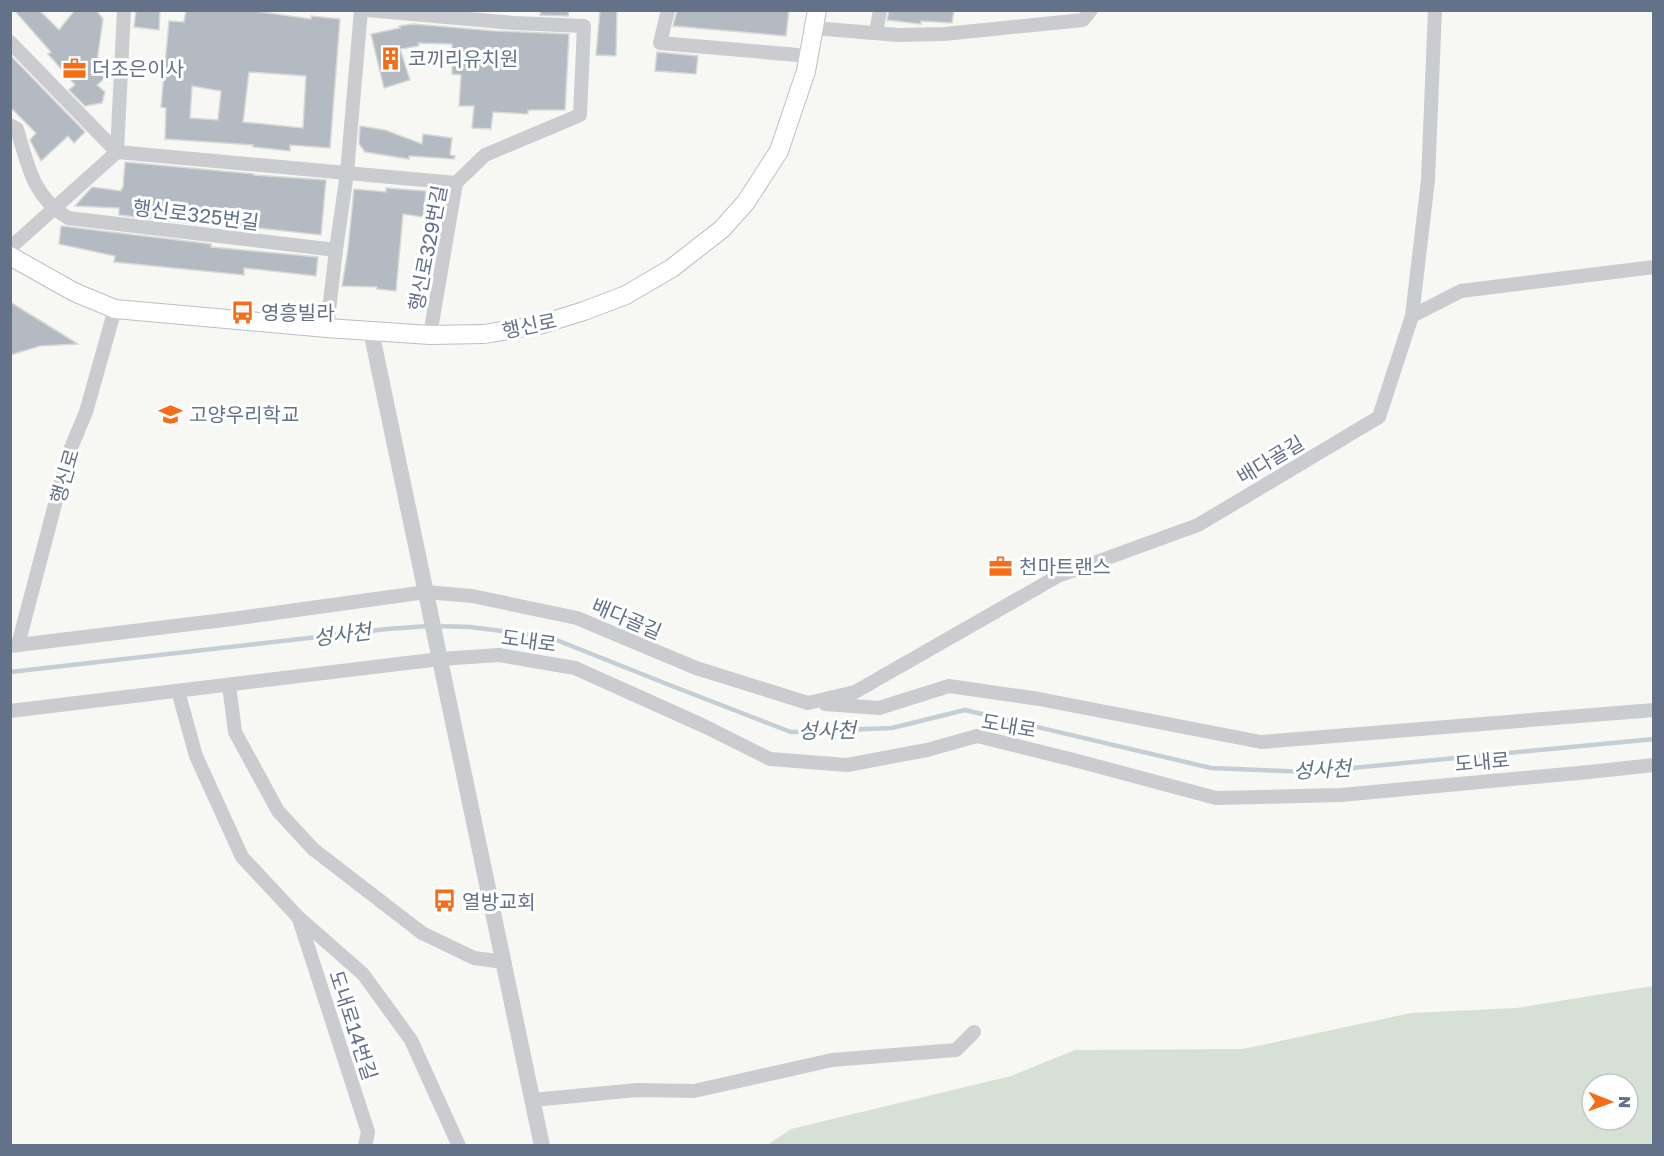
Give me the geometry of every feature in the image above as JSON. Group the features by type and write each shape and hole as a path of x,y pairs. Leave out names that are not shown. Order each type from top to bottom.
{"main road":[{"name":"행신로","path":"10,256 74,291 115,309 430,335 484,334 539,325 626,295 672,268 722,229 746,202 780,151 806,71 815,19"}],"street":[{"path":"10,248 117,152 123,10"},
{"path":"327,328 347,172 361,10"},
{"path":"367,10 515,17"},
{"path":"668,10 660,44 809,56"},
{"path":"876,33 880,10"},
{"path":"815,19 876,33 944,34 1083,20 1091,10"},
{"name":"배다골길","path":"808,703 855,692 1058,576 1198,525 1379,417 1412,316 1428,180 1435,10"},
{"name":"행신로329번길","path":"430,335 456,183 485,155 580,115 584,26 515,17"},
{"path":"10,42 117,152 456,183"},
{"path":"10,125 16,129 33,182 53,209"},
{"name":"행신로325번길","path":"53,209 68,218 336,250"},
{"path":"1412,316 1461,291 1653,267"},
{"name":"행신로","path":"14,646 68,455 86,412 115,309"},
{"path":"371,331 542,1146"},
{"name":"배다골길","path":"14,646 427,598 472,597 577,618 696,668 808,703 879,708 950,686 1038,699 1261,742 1653,710"},
{"name":"도내로","path":"10,711 229,685 439,654 499,655 575,668 704,726 770,759 847,765 927,750 977,736 1216,798 1341,795 1653,765"},
{"path":"229,685 235,732 278,811 314,849 422,933 474,958 504,962"},
{"path":"178,691 196,756 242,857 298,917 363,974 411,1040 459,1146"},
{"name":"도내로14번길","path":"298,917 368,1132 365,1146"},
{"path":"533,1100 637,1090 694,1091 832,1060 956,1050 974,1032"}],"shaded area":[{"path":"1653,986 1653,1145 767,1145 791,1129 1011,1076 1075,1050 1243,1049 1411,1013 1516,1008"}],"building":[{"path":"14,10 39,10 59,30 75,10 96,10 103,19 96,68 105,78 97,85 105,92 102,103 85,106 69,90 75,85 48,54 51,52"},
{"path":"136,10 160,10 159,30 134,27"},
{"path":"186,10 246,10 311,19 311,16 340,19 330,148 290,145 290,151 253,147 253,145 165,139 166,108 161,107 169,21 184,22","holes":["249,72 306,76 303,128 243,122","192,86 221,91 218,120 190,118"]},
{"path":"541,10 569,10 568,16 540,15"},
{"path":"600,10 617,10 616,56 596,55"},
{"path":"677,10 789,10 786,36 673,26"},
{"path":"889,10 954,10 952,23 921,21 921,24 887,20"},
{"path":"413,24 569,34 565,110 528,110 528,114 493,112 491,129 472,128 474,106 459,106 461,75 452,74 452,44 418,43 419,46 400,49 410,80 384,88 371,34"},
{"path":"657,52 698,56 696,74 655,71"},
{"path":"10,55 85,132 74,143 68,136 41,161 30,140 36,133 10,107"},
{"path":"360,126 385,130 422,144 423,134 452,138 450,155 455,156 454,159 409,156 409,159 365,152 359,144"},
{"path":"125,162 326,180 321,235 213,223 212,226 119,215 119,208 75,206 92,187 121,191"},
{"path":"386,188 426,191 423,217 403,214 396,291 377,289 377,287 342,286 354,189 386,192"},
{"path":"61,226 211,244 211,247 318,257 316,276 244,268 244,275 114,262 115,256 59,244"},
{"path":"10,302 78,344 40,346 10,355"}],"waterway":[{"name":"성사천","path":"10,672 429,626"},
{"name":"성사천","path":"437,626 470,627 549,637 791,732 892,728 965,710 1211,768 1310,772 1654,739"}],"place":[{"name":"코끼리유치원","path":"390,58"},
{"name":"더조은이사","path":"74,68"},
{"name":"영흥빌라","path":"243,312"},
{"name":"고양우리학교","path":"171,414"},
{"name":"천마트랜스","path":"1001,566"},
{"name":"열방교회","path":"444,901"}]}
